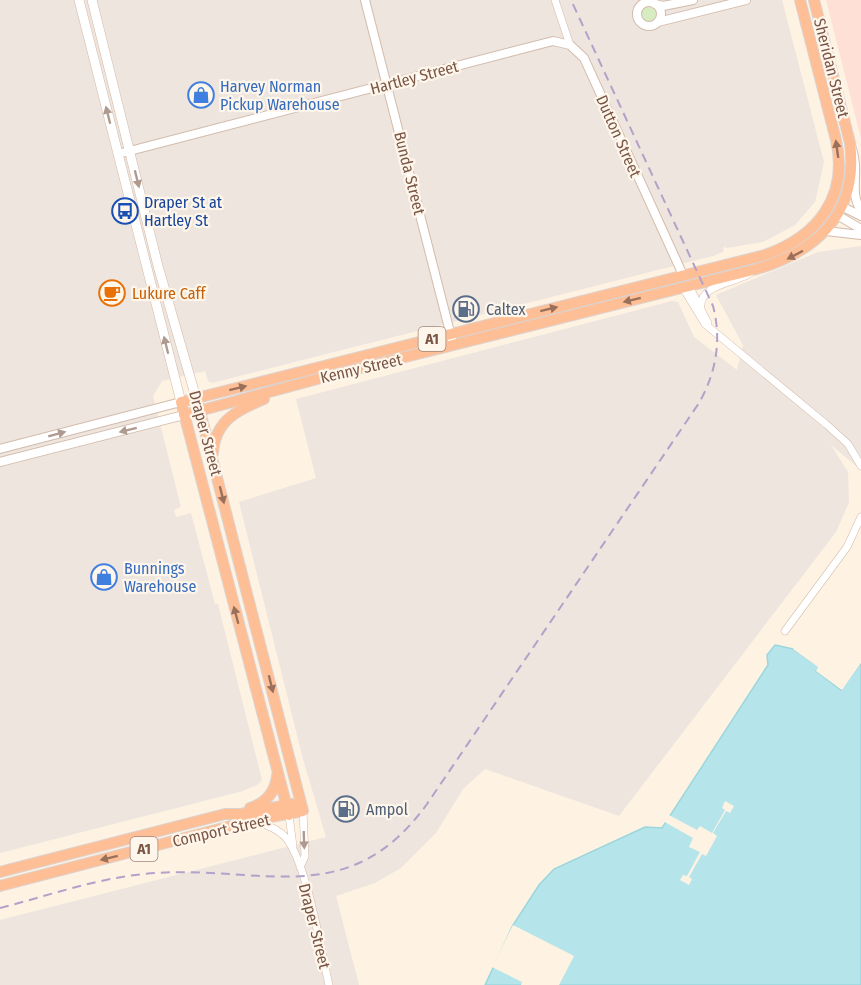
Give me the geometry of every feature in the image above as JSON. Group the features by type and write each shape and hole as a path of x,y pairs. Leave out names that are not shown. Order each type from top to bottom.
{"highway":[{"name":"Sheridan Street","path":"800,0 838,147 837,175 829,206"},
{"name":"Sheridan Street","path":"814,0 850,143 850,179 839,211"},
{"path":"829,206 839,211"},
{"name":"Kenny Street","path":"181,402 765,255 790,245 812,230 829,206"},
{"name":"Kenny Street","path":"184,415 321,378 757,269 799,253 826,231 839,211"},
{"name":"Dutton Street","path":"683,275 686,287"},
{"path":"213,459 219,429 231,414 321,378"},
{"name":"Draper Street","path":"196,398 302,807"},
{"name":"Draper Street","path":"181,402 287,810"},
{"path":"225,814 261,804 273,791 278,773"},
{"name":"Comport Street","path":"0,886 302,807"},
{"name":"Comport Street","path":"0,872 225,814 287,810"}],"main road":[{"name":"Draper Street","path":"79,0 181,402"},
{"name":"Draper Street","path":"92,0 158,266 196,398"}],"street":[{"name":"Bunda Street","path":"365,0 454,346"},
{"name":"Dutton Street","path":"555,0 570,45 584,58 683,275"},
{"path":"693,0 679,3 643,4 638,14 640,22 647,26 746,0"},
{"path":"679,3 684,9 694,12"},
{"path":"655,4 661,12 658,22"},
{"name":"Hartley Street","path":"118,154 553,41 570,45"},
{"path":"839,211 860,214 855,198 857,162 850,143"},
{"path":"839,211 861,229"},
{"path":"826,231 861,235"},
{"path":"701,309 702,300 710,290 742,279 757,269"},
{"name":"Dutton Street","path":"686,287 715,332"},
{"name":"Dutton Street","path":"686,287 701,320 827,425 855,453 861,466"},
{"name":"Kenny Street","path":"0,449 181,402"},
{"name":"Kenny Street","path":"0,462 184,415"},
{"path":"784,631 847,547 861,517"},
{"name":"Draper Street","path":"300,867 305,856 302,807"},
{"name":"Draper Street","path":"287,810 294,855"},
{"name":"Draper Street","path":"254,820 284,837 300,867 329,985"}],"shaded area":[{"path":"0,0 782,0 824,162 815,202 795,225 763,242 726,248 724,245 723,252 713,256 212,383 208,381 205,371 162,381 153,396 181,507 174,510 176,517 191,513 215,604 218,604 262,780 257,785 243,791 0,853"},
{"path":"826,0 861,0 861,138"},
{"path":"861,246 861,470 831,445 848,472 849,502 836,532 619,816 485,769 463,789 436,833 401,868 375,883 336,896 359,985 0,985 0,920 326,837 303,759 239,502 316,478 296,399 672,301 678,302 694,337 737,370 743,345 716,295 818,252"}],"green space":[{"path":"649,7 654,9 656,14 654,19 649,21 644,19 642,14 644,9"}],"water":[{"path":"775,645 793,649 819,667 816,671 841,690 861,663 861,985 485,985 513,925 539,885 554,869 645,827 662,828 768,665 767,655"}],"pier":[{"path":"794,647 821,665 820,670 841,686 861,660 861,663 842,690 816,671 818,667 793,649"},
{"path":"725,801 734,806 730,813 726,811 713,833 717,836 706,856 702,854 689,877 692,879 689,885 680,880 683,875 687,876 700,852 689,847 693,838 663,821 667,814 697,830 700,826 712,833 725,810 722,808"},
{"path":"513,925 574,956 559,985 521,985 522,982 492,967"}],"railway":[{"path":"0,908 97,882 136,875 195,872 303,876 336,871 367,859 398,837 427,804 699,403 710,380 716,356 717,331 713,306 571,0"}],"place":[{"name":"Harvey Norman Pickup Warehouse","path":"201,95"},
{"name":"Draper St at Hartley St","path":"125,211"},
{"name":"Lukure Caff","path":"112,293"},
{"name":"Caltex","path":"466,309"},
{"name":"Bunnings Warehouse","path":"104,577"},
{"name":"Ampol","path":"346,809"}]}
